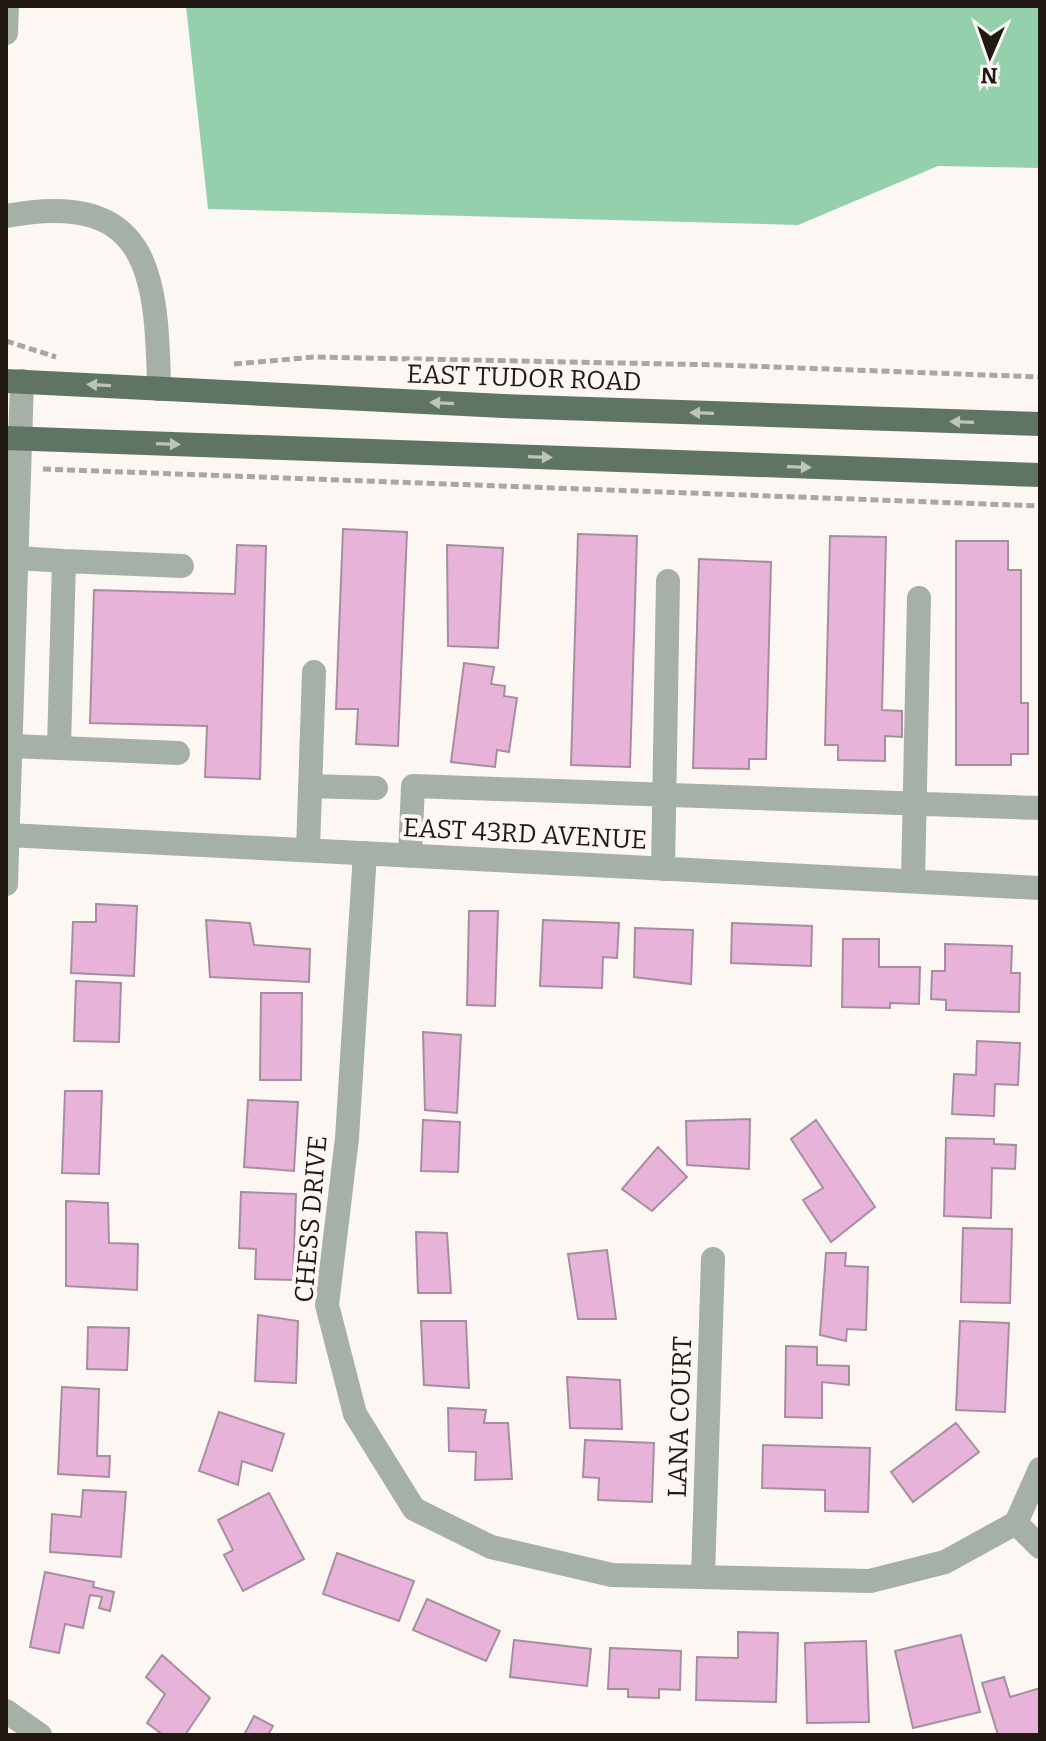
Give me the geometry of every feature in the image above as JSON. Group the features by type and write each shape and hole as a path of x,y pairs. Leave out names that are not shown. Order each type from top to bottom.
{"main road":[{"name":"EAST TUDOR ROAD","path":"14,381 503,406 1040,424"},
{"path":"14,438 1040,475"}],"street":[{"path":"6,33 7,6"},
{"path":"6,216 45,208 84,213 116,224 145,264 156,315 159,389"},
{"path":"6,884 20,468 14,438 14,381"},
{"path":"18,558 182,566"},
{"path":"59,748 64,561"},
{"path":"663,869 668,581"},
{"path":"913,881 919,598"},
{"path":"308,850 314,672"},
{"path":"12,746 178,753"},
{"path":"310,786 376,788"},
{"path":"410,856 413,786 1040,808"},
{"name":"EAST 43RD AVENUE","path":"8,835 1040,888"},
{"name":"CHESS DRIVE","path":"365,853 347,1138 327,1305 355,1414 414,1509 491,1547 612,1575 870,1581 945,1562 1016,1523"},
{"name":"LANA COURT","path":"703,1577 713,1259"},
{"path":"1040,1469 1016,1523 1040,1547"},
{"path":"6,1711 40,1735"}],"path":[{"path":"6,341 70,358"},
{"path":"232,364 315,357 721,365 1040,377"},
{"path":"20,468 1040,506"}],"green space":[{"path":"186,6 1040,6 1040,168 938,166 798,225 208,209"}],"building":[{"path":"343,529 407,532 398,746 356,744 358,709 336,709"},
{"path":"578,534 637,536 630,767 571,765"},
{"path":"830,536 886,537 882,710 902,711 902,737 885,736 885,761 838,760 838,745 825,745"},
{"path":"956,541 1008,541 1008,570 1021,570 1021,703 1028,703 1028,754 1011,754 1011,765 956,765"},
{"path":"237,545 266,546 260,779 205,777 207,726 90,723 94,590 235,594"},
{"path":"447,545 503,548 498,648 448,646"},
{"path":"699,559 771,562 766,759 749,759 749,769 693,768"},
{"path":"464,663 494,667 491,684 505,686 504,696 517,698 509,752 497,750 495,767 451,762"},
{"path":"96,904 137,906 134,976 71,973 73,922 96,922"},
{"path":"469,911 498,911 495,1006 467,1005"},
{"path":"206,920 250,923 254,945 310,949 309,982 210,977"},
{"path":"543,920 619,923 617,958 603,957 602,988 540,986"},
{"path":"732,923 812,926 811,966 731,963"},
{"path":"635,928 693,930 691,984 634,977"},
{"path":"843,939 879,939 879,967 920,967 919,1004 890,1003 890,1008 842,1007"},
{"path":"945,944 1012,946 1011,973 1020,973 1019,1012 946,1010 946,1000 931,999 932,971 945,971"},
{"path":"76,981 121,983 119,1042 74,1041"},
{"path":"261,993 302,993 301,1080 260,1080"},
{"path":"423,1032 461,1035 457,1113 425,1110"},
{"path":"977,1041 1020,1043 1018,1085 995,1084 994,1116 952,1114 954,1074 976,1075"},
{"path":"65,1091 102,1091 99,1174 62,1173"},
{"path":"248,1100 298,1102 294,1171 244,1167"},
{"path":"750,1119 749,1169 687,1165 686,1121"},
{"path":"423,1120 460,1122 458,1172 421,1171"},
{"path":"816,1120 875,1207 831,1242 803,1200 823,1188 791,1139"},
{"path":"946,1138 994,1139 994,1144 1016,1145 1015,1169 992,1168 991,1218 944,1216"},
{"path":"658,1147 687,1177 652,1211 622,1189"},
{"path":"241,1192 296,1194 293,1280 255,1279 256,1249 239,1248"},
{"path":"66,1201 108,1203 109,1243 138,1244 137,1290 66,1286"},
{"path":"963,1228 1012,1229 1010,1303 961,1302"},
{"path":"416,1232 447,1233 451,1293 418,1293"},
{"path":"607,1250 616,1319 578,1319 568,1254"},
{"path":"826,1253 846,1253 845,1266 868,1267 866,1330 847,1329 846,1341 820,1335"},
{"path":"258,1315 298,1321 296,1383 255,1381"},
{"path":"421,1321 466,1321 469,1388 424,1385"},
{"path":"960,1321 1009,1323 1005,1412 956,1410"},
{"path":"88,1327 129,1328 127,1370 87,1369"},
{"path":"786,1346 817,1347 817,1365 849,1366 849,1385 822,1382 822,1418 785,1417"},
{"path":"567,1377 620,1380 622,1429 570,1428"},
{"path":"62,1387 99,1389 97,1456 110,1456 109,1477 58,1474"},
{"path":"448,1408 486,1410 484,1423 508,1423 512,1479 475,1480 476,1452 449,1451"},
{"path":"219,1412 284,1434 272,1471 242,1461 238,1485 199,1471"},
{"path":"956,1423 979,1452 913,1502 891,1472"},
{"path":"585,1440 654,1443 652,1502 598,1500 599,1478 583,1477"},
{"path":"763,1445 870,1448 868,1512 825,1511 825,1490 762,1488"},
{"path":"83,1490 126,1492 121,1557 50,1552 52,1514 81,1517"},
{"path":"269,1493 304,1559 243,1591 224,1555 233,1550 218,1520"},
{"path":"337,1553 414,1581 399,1621 323,1594"},
{"path":"45,1572 94,1582 93,1587 114,1592 110,1611 99,1608 102,1597 90,1595 83,1628 65,1624 59,1653 30,1647"},
{"path":"427,1599 500,1631 486,1661 413,1630"},
{"path":"738,1632 778,1633 776,1702 696,1700 697,1657 738,1658"},
{"path":"961,1635 980,1712 913,1728 895,1651"},
{"path":"514,1640 591,1649 587,1686 510,1677"},
{"path":"866,1641 869,1722 807,1723 805,1643"},
{"path":"610,1648 681,1651 680,1690 659,1689 659,1698 628,1697 628,1689 608,1689"},
{"path":"162,1655 210,1698 185,1735 163,1735 147,1723 165,1694 146,1677"},
{"path":"1004,1677 1010,1697 1040,1688 1040,1735 998,1735 982,1683"},
{"path":"254,1716 273,1726 268,1735 244,1735"}]}
